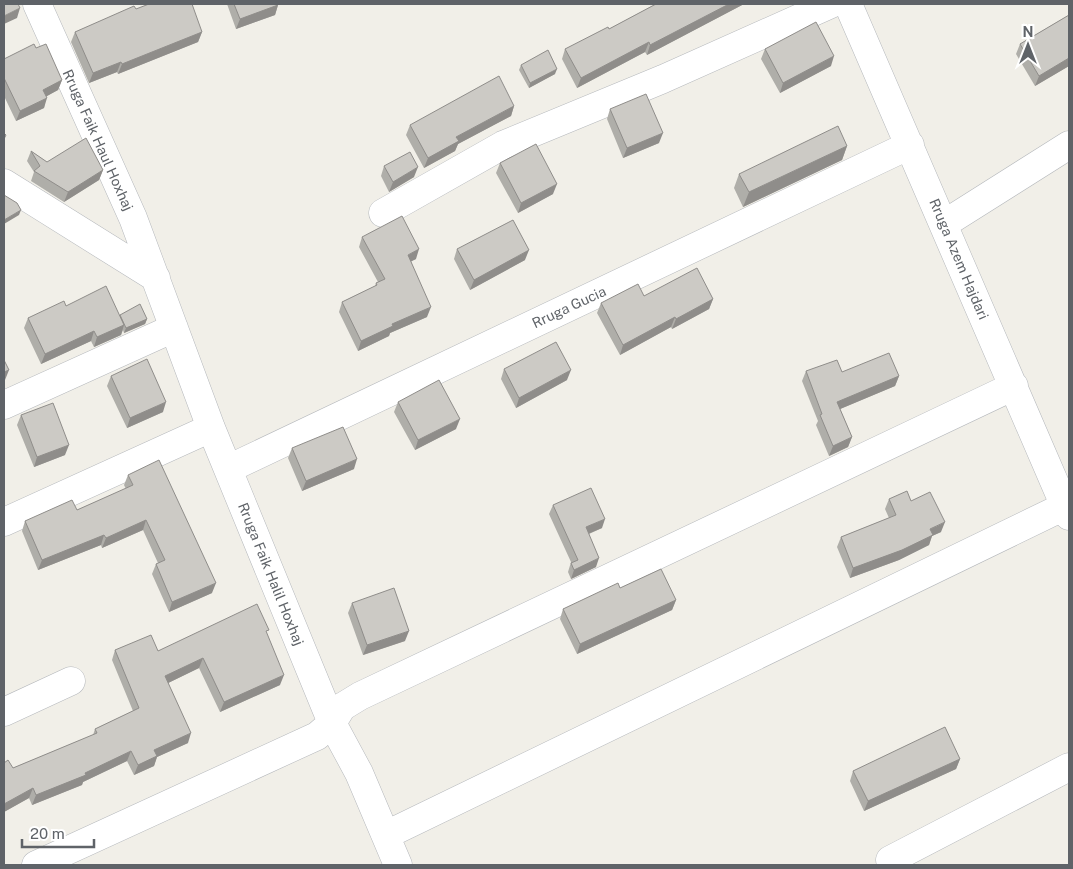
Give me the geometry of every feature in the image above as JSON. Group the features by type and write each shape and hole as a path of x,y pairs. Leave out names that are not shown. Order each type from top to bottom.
{"street":[{"name":"Rruga Faik Haul Hoxhaj","path":"37,4 133,218 156,278"},
{"path":"383,213 503,145 649,85 831,4"},
{"name":"Rruga Azem Hajdari","path":"848,4 1067,511"},
{"name":"Rruga Gucia","path":"228,469 910,144"},
{"path":"944,224 1069,146"},
{"path":"4,183 156,278"},
{"name":"Rruga Faik Halil Hoxhaj","path":"156,278 211,428 332,723 359,773 398,865"},
{"path":"4,405 174,328"},
{"path":"36,865 317,736 332,723 342,707 360,696 1014,386"},
{"path":"4,522 211,428"},
{"path":"386,835 1067,511"},
{"path":"4,712 71,681"},
{"path":"890,860 1069,766"}],"building":[{"path":"4,4 18,4 20,8 4,16"},
{"path":"149,4 192,4 202,32 122,64 121,62 93,73 75,32 134,6 136,9"},
{"path":"234,4 278,4 278,5 240,19"},
{"path":"656,4 729,4 650,45 649,42 581,78 565,49 608,27 609,29"},
{"path":"1069,15 1069,58 1039,76 1020,44"},
{"path":"816,22 834,56 783,83 765,49"},
{"path":"34,44 36,48 46,44 62,80 43,90 47,98 20,111 4,78 4,59"},
{"path":"548,50 557,69 530,83 521,65"},
{"path":"499,76 514,106 456,137 459,141 428,158 410,125"},
{"path":"646,94 663,133 627,148 610,109"},
{"path":"838,126 847,146 749,192 739,174"},
{"path":"86,138 103,170 68,192 34,171 40,166 31,151 47,162"},
{"path":"536,144 557,184 521,203 500,163"},
{"path":"410,152 418,167 393,182 384,166"},
{"path":"4,195 17,203 21,210 4,220"},
{"path":"402,216 419,249 408,255 431,307 392,324 393,326 361,341 342,302 377,285 376,283 385,279 362,237"},
{"path":"513,220 529,250 474,280 457,249"},
{"path":"697,268 713,299 623,345 601,303 638,284 644,296"},
{"path":"106,286 124,325 97,337 94,331 45,354 28,318 64,301 66,306"},
{"path":"140,304 147,319 126,328 120,315"},
{"path":"556,342 571,370 519,398 504,369"},
{"path":"889,353 899,376 837,402 852,437 833,446 820,415 822,414 806,371 837,360 842,372"},
{"path":"147,359 166,402 130,418 111,376"},
{"path":"4,360 9,370 4,372"},
{"path":"439,380 460,419 418,440 398,402"},
{"path":"53,403 69,445 37,457 21,415"},
{"path":"343,427 357,459 306,481 292,448"},
{"path":"159,460 216,583 172,602 156,564 165,560 146,520 106,538 104,535 42,560 25,521 72,500 77,510 133,485 128,475"},
{"path":"591,488 605,519 586,527 599,558 574,570 571,563 578,560 553,505"},
{"path":"907,491 911,501 930,492 945,522 930,529 933,535 902,550 853,568 841,537 896,515 889,499"},
{"path":"661,569 676,600 580,644 563,609 618,583 620,588"},
{"path":"394,588 409,631 367,645 352,603"},
{"path":"257,604 269,630 266,631 284,675 224,702 203,658 165,676 191,733 154,750 157,756 138,765 131,751 85,773 86,775 36,795 33,788 4,804 4,763 8,760 13,768 97,733 95,729 139,708 115,650 151,635 158,651"},
{"path":"945,727 960,759 868,801 853,771"}]}
